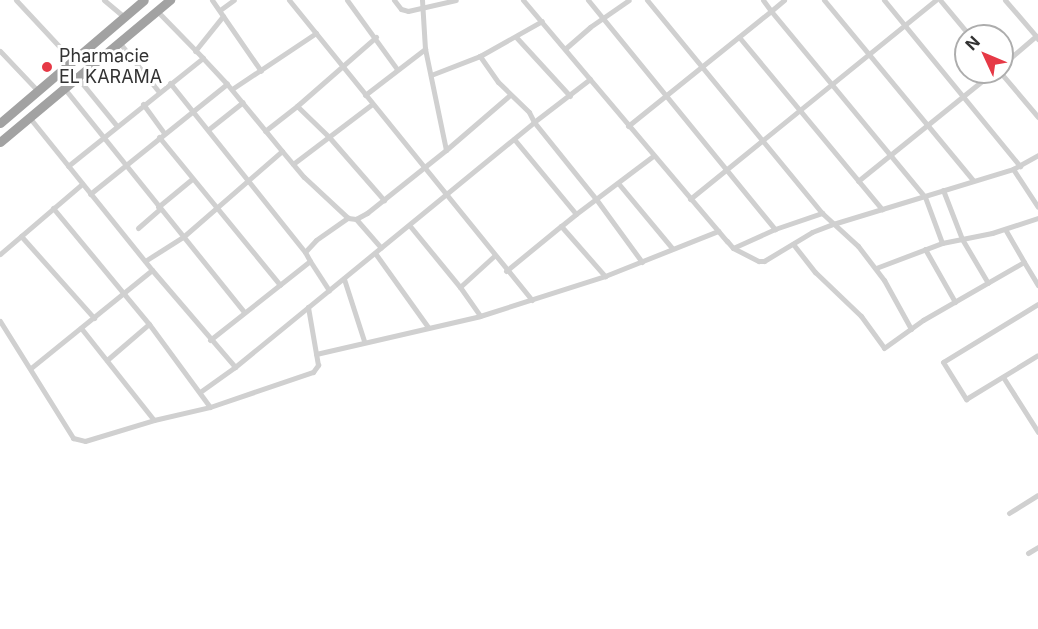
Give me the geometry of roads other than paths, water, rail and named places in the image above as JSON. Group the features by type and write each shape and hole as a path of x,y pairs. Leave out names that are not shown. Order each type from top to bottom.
{"highway":[{"path":"0,123 144,0"},
{"path":"0,142 170,0"}],"street":[{"path":"16,0 72,60"},
{"path":"105,0 124,17"},
{"path":"212,0 261,71"},
{"path":"195,51 234,0"},
{"path":"289,0 424,170 532,300"},
{"path":"347,0 397,69"},
{"path":"394,0 404,11 456,0"},
{"path":"422,0 425,49 446,150"},
{"path":"524,0 653,156 733,248 759,261 764,261 833,224 1013,169 1038,155"},
{"path":"588,0 775,229"},
{"path":"566,48 629,0"},
{"path":"647,0 822,213 858,246 876,268 911,329"},
{"path":"763,0 830,85 892,154 925,197 942,243"},
{"path":"628,126 784,0"},
{"path":"824,0 868,56 973,180"},
{"path":"884,0 1020,166"},
{"path":"690,199 938,0 959,24"},
{"path":"1005,0 1037,37 1014,55"},
{"path":"157,11 232,89 292,164 348,219"},
{"path":"431,75 480,56 542,21"},
{"path":"232,89 316,33"},
{"path":"264,131 297,106 376,37"},
{"path":"516,37 570,96"},
{"path":"739,37 798,111 882,209"},
{"path":"120,42 159,92"},
{"path":"365,95 425,49"},
{"path":"0,51 38,91"},
{"path":"480,56 492,75 529,112 534,122 596,199 642,262"},
{"path":"68,166 203,58"},
{"path":"77,77 117,126"},
{"path":"200,392 235,367 410,226 534,122 590,79"},
{"path":"170,83 305,252 330,290"},
{"path":"90,194 227,84"},
{"path":"858,181 978,84"},
{"path":"1010,84 1038,117"},
{"path":"64,88 244,312"},
{"path":"305,252 316,240 348,219 356,219 424,170 510,95"},
{"path":"209,129 243,102"},
{"path":"143,104 161,135 192,179 280,285"},
{"path":"292,164 372,104"},
{"path":"297,106 329,137 384,200"},
{"path":"29,117 152,270 235,367"},
{"path":"514,139 576,214"},
{"path":"145,261 183,237 282,151"},
{"path":"506,271 653,156"},
{"path":"1013,169 1038,207"},
{"path":"138,228 192,179"},
{"path":"618,183 672,248"},
{"path":"0,254 82,184"},
{"path":"943,190 962,239 988,283"},
{"path":"53,208 149,324 210,407"},
{"path":"733,248 775,229 822,213"},
{"path":"876,268 942,243 1005,229 1038,218"},
{"path":"356,219 381,248"},
{"path":"410,226 460,286 480,316"},
{"path":"561,226 605,276"},
{"path":"1005,229 1038,285"},
{"path":"316,354 364,341 480,316 605,276 718,231"},
{"path":"21,236 94,318"},
{"path":"793,244 815,272 861,316 882,347 887,348 911,329 1024,262"},
{"path":"925,249 955,302"},
{"path":"375,253 428,327"},
{"path":"460,286 494,256"},
{"path":"210,340 310,261"},
{"path":"31,368 152,270"},
{"path":"344,279 364,341"},
{"path":"1038,304 943,362 966,399 1038,355"},
{"path":"0,321 73,438 79,441 210,407 313,372 318,365 308,307"},
{"path":"107,360 149,324"},
{"path":"81,328 154,420"},
{"path":"1002,377 1038,432"},
{"path":"1009,513 1038,495"},
{"path":"1028,553 1038,547"}],"place":[{"name":"Pharmacie EL KARAMA","path":"47,67"}]}
